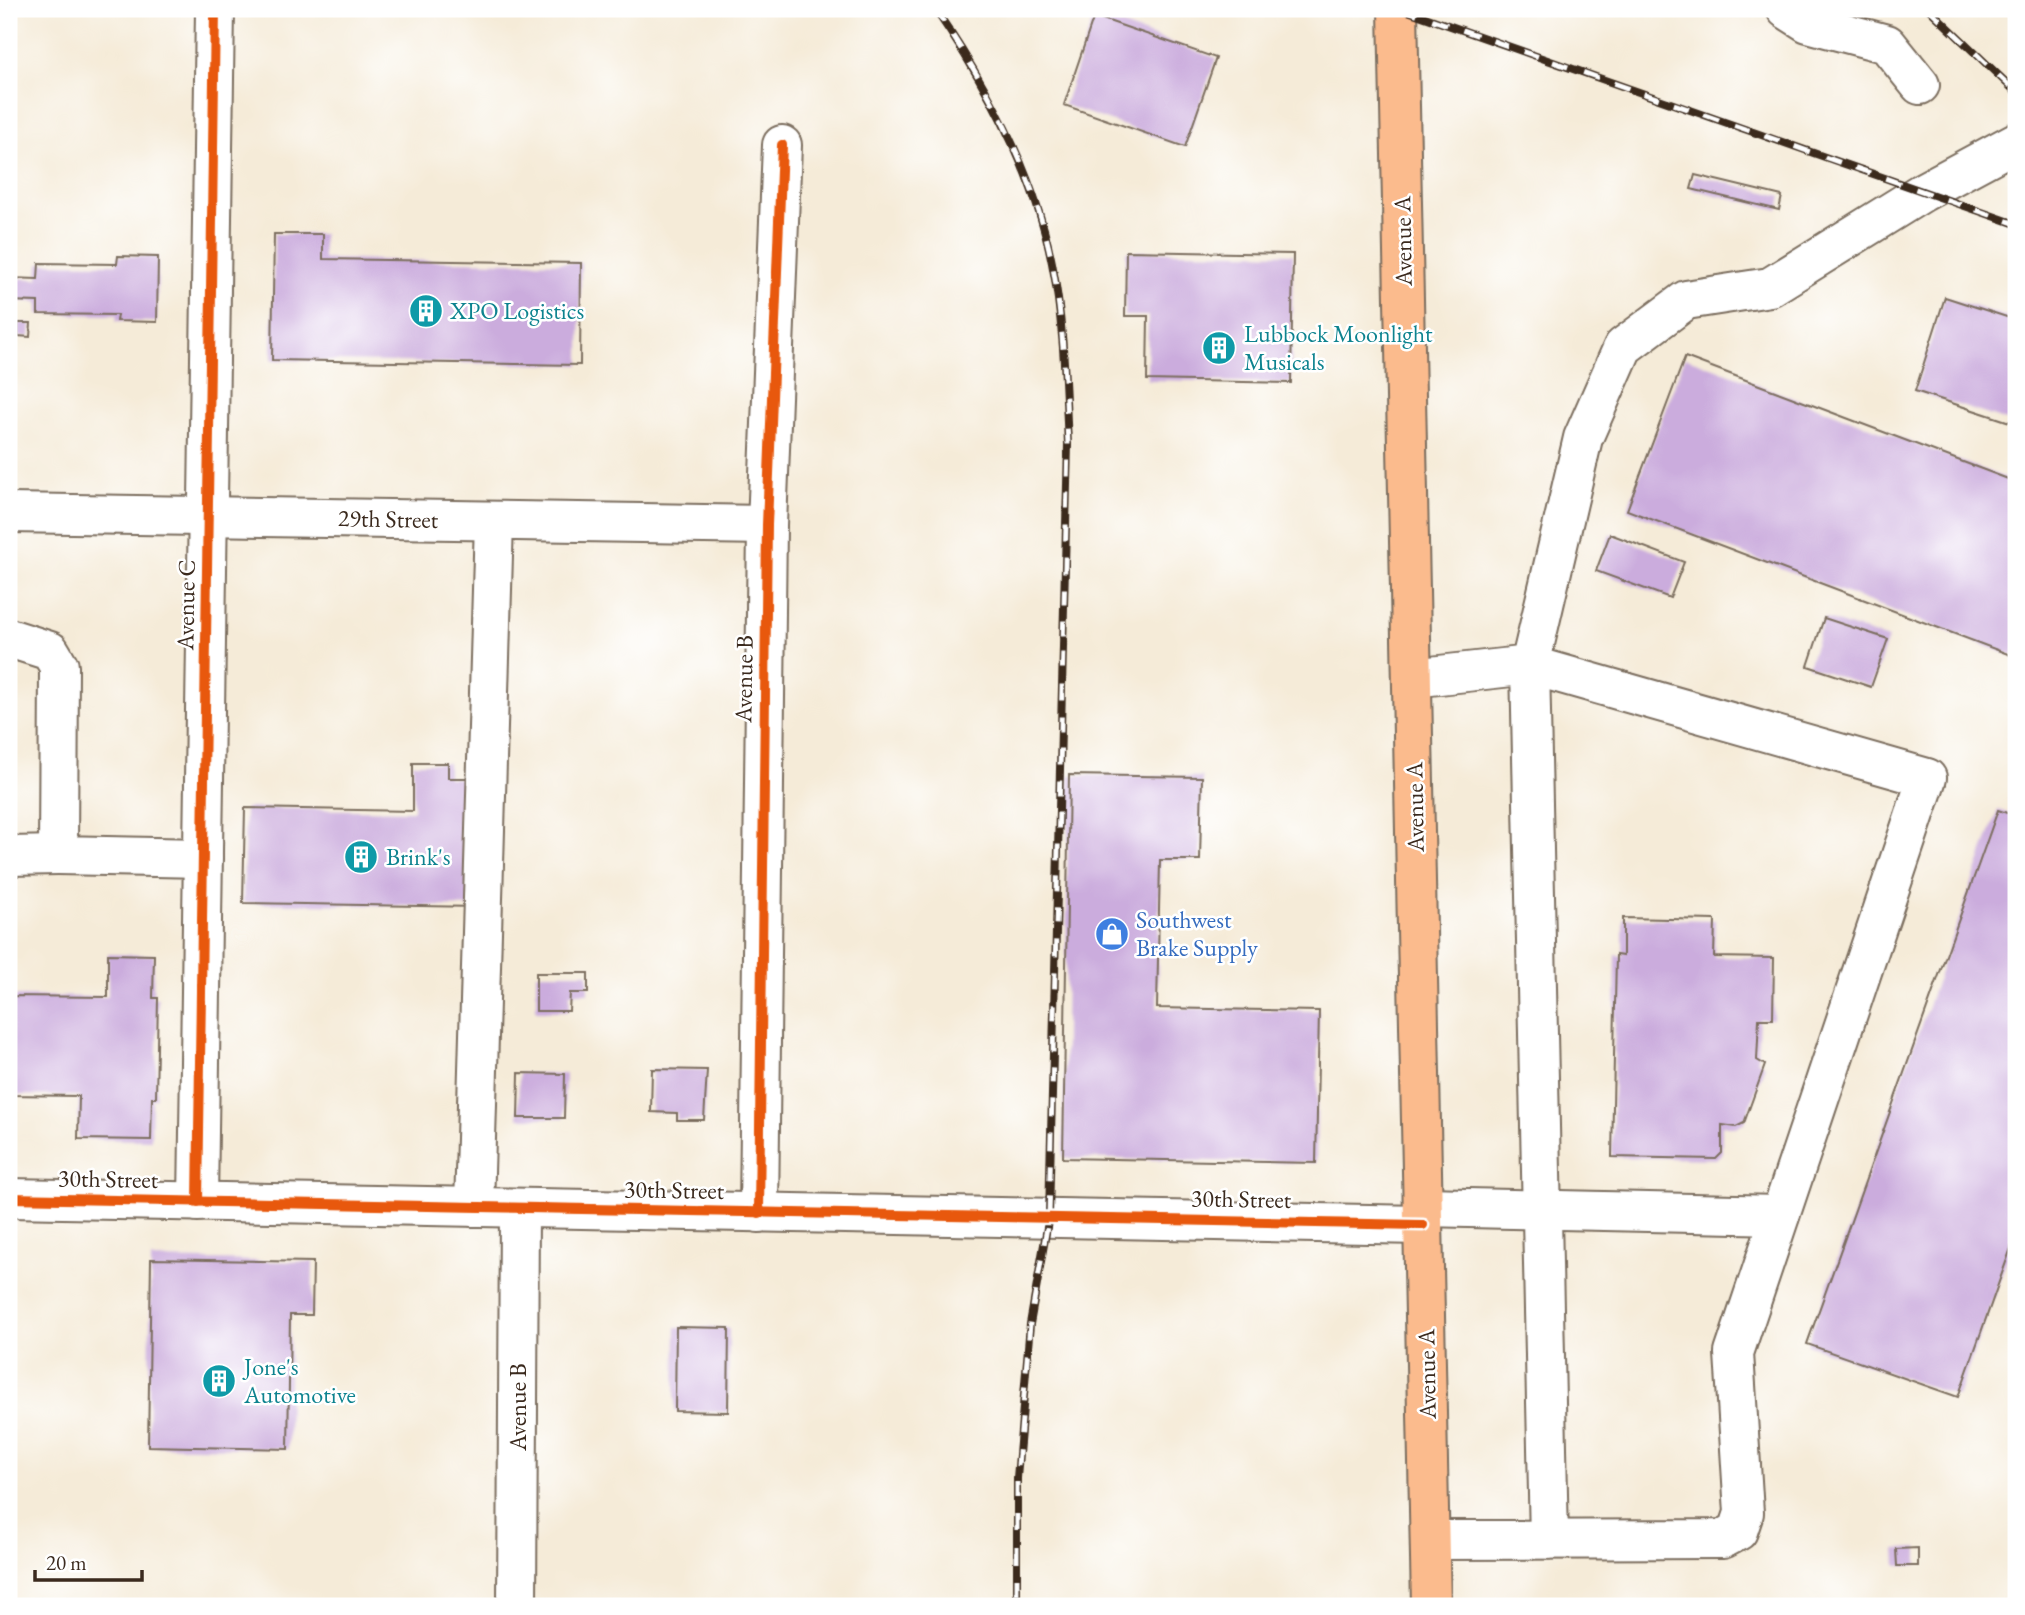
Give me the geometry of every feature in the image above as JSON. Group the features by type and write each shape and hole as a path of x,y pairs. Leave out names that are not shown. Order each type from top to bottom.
{"main road":[{"name":"Avenue A","path":"1398,9 1431,1606"}],"street":[{"name":"Avenue C","path":"198,1202 215,9"},
{"path":"1786,9 1808,23 1887,44 1920,85"},
{"path":"1549,1540 1544,1210 1530,665 1584,438 1623,347 1686,300 1770,287 1923,192 2016,142"},
{"name":"Avenue B","path":"759,1213 767,525 782,145"},
{"name":"29th Street","path":"9,513 767,525"},
{"path":"474,1207 494,521"},
{"path":"9,638 50,651 59,666 58,855"},
{"path":"1412,678 1530,665 1927,778 1734,1353 1744,1513 1738,1531 1723,1539 1430,1540"},
{"path":"9,856 203,858"},
{"name":"30th Street","path":"9,1198 759,1213 1423,1216 1544,1210 1780,1214"},
{"name":"Avenue B","path":"517,1606 519,1208"}],"building":[{"path":"1094,16 1216,58 1185,147 1064,105"},
{"path":"1695,175 1782,196 1779,210 1691,189"},
{"name":"XPO Logistics","path":"274,234 323,234 323,259 581,263 580,365 272,360"},
{"name":"Lubbock Moonlight Musicals","path":"1126,251 1293,254 1291,383 1147,380 1148,316 1125,316"},
{"path":"118,256 158,257 157,322 116,321 117,315 38,314 38,302 9,301 9,278 38,279 39,263 117,264"},
{"path":"1945,297 2016,320 2016,424 1915,391"},
{"path":"18,323 31,323 30,337 18,336"},
{"path":"1685,357 2016,482 2016,648 2013,656 1627,510"},
{"path":"1610,534 1684,562 1670,598 1596,571"},
{"path":"1824,618 1888,639 1871,687 1808,666"},
{"name":"Brink's","path":"413,763 448,763 448,778 480,778 478,907 243,903 245,808 413,811"},
{"name":"Southwest Brake Supply","path":"1069,775 1202,777 1200,860 1160,860 1157,1008 1319,1011 1316,1163 1063,1158"},
{"path":"1998,810 2016,816 2016,1234 1958,1397 1807,1344"},
{"path":"1623,918 1715,920 1714,957 1774,958 1773,1019 1759,1019 1757,1060 1765,1065 1744,1123 1736,1127 1722,1125 1722,1153 1716,1159 1612,1157 1616,955 1623,956"},
{"path":"108,954 154,955 153,998 158,998 156,1098 152,1098 151,1140 78,1139 79,1096 9,1095 9,996 108,997"},
{"path":"536,973 588,973 588,993 570,993 569,1011 536,1011"},
{"path":"652,1069 707,1070 704,1120 677,1120 677,1113 651,1112"},
{"path":"519,1073 565,1074 564,1118 518,1118"},
{"name":"Jone's Automotive","path":"151,1259 313,1262 312,1315 290,1315 288,1449 148,1446"},
{"path":"676,1327 729,1328 728,1412 675,1411"},
{"path":"1918,1548 1918,1566 1897,1566 1896,1549"}],"railway":[{"path":"935,9 990,99 1021,162 1033,195 1052,263 1062,331 1065,376 1068,444 1049,1216 1030,1324 1017,1478 1017,1606"},
{"path":"1402,9 2016,224"},
{"path":"1929,9 2016,92"}],"cycle path":[{"path":"198,1202 215,9"},
{"path":"759,1213 767,525 782,145"},
{"path":"9,1198 1423,1225"}],"place":[{"name":"XPO Logistics","path":"426,311"},
{"name":"Lubbock Moonlight Musicals","path":"1219,348"},
{"name":"Brink's","path":"361,857"},
{"name":"Southwest Brake Supply","path":"1112,934"},
{"name":"Jone's Automotive","path":"219,1381"}]}
